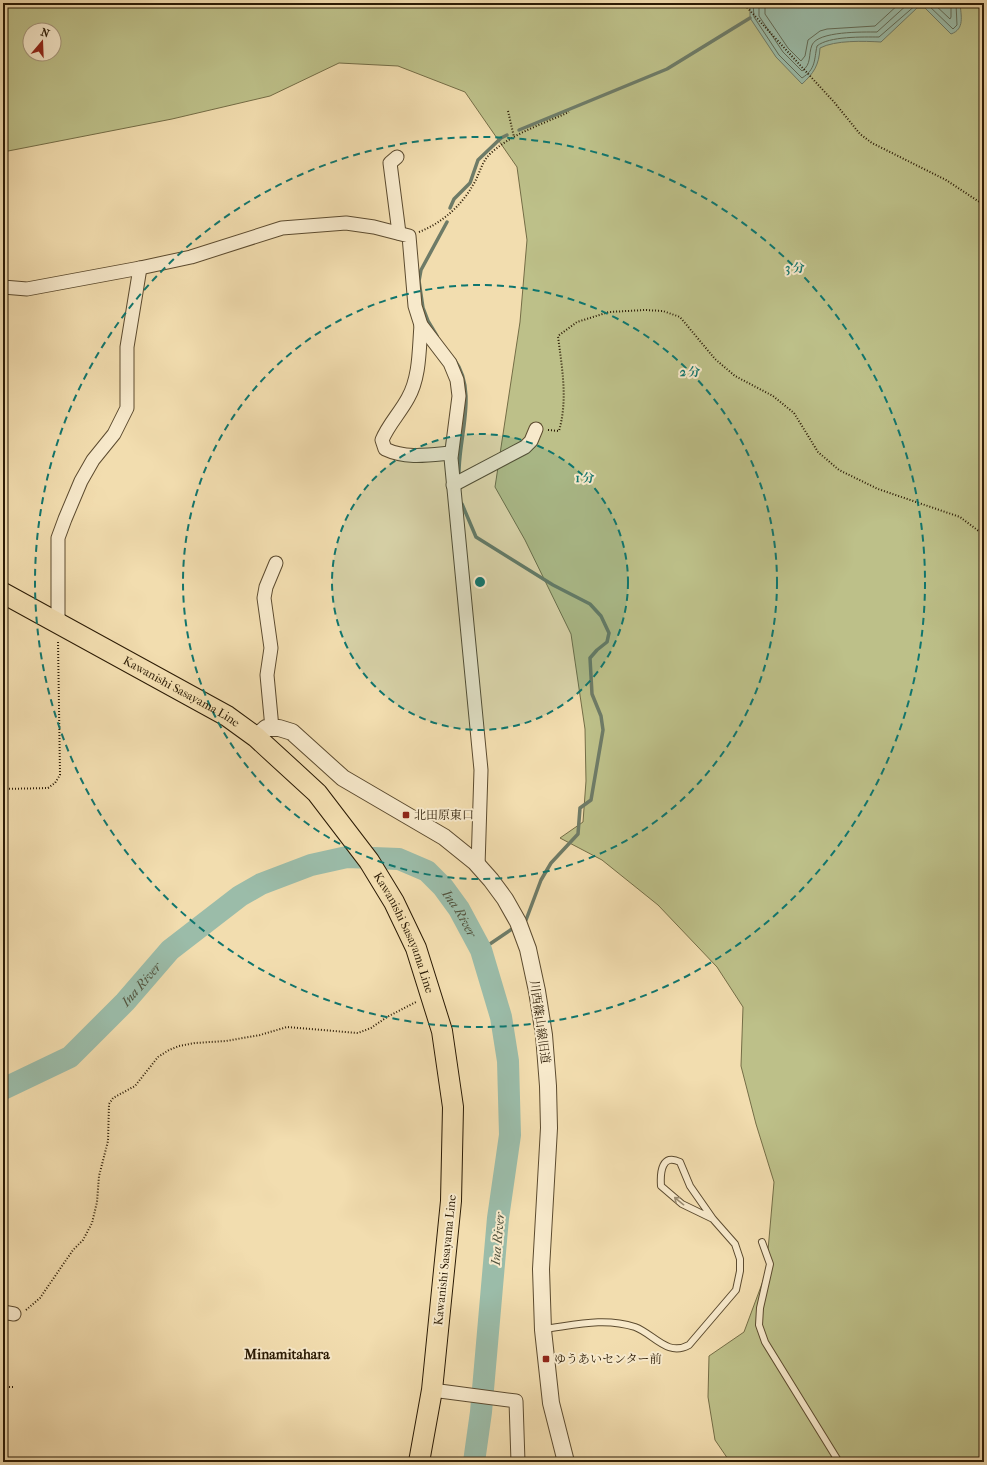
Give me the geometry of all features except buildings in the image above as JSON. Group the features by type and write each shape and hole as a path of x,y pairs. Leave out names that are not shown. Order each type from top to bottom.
{"main road":[{"name":"Kawanishi Sasayama Line","path":"3,593 227,716 264,733 334,813 369,861 394,902 416,948 442,1031 452,1107 451,1200 432,1390 419,1462"}],"street":[{"path":"397,157 390,163 404,234 414,306 421,325 450,363 457,380 459,396 451,453 458,482 481,770 478,866"},
{"path":"3,287 27,289 140,268 191,257 282,228 346,223 374,227 404,234"},
{"path":"58,622 58,538 81,481 93,460 114,434 127,408 127,347 140,268"},
{"path":"421,325 417,373 409,397 387,428 382,440 385,449 393,453 408,456 451,453"},
{"path":"458,482 525,447 531,441 536,430"},
{"path":"264,733 267,675 271,648 264,598 266,587 276,563"},
{"name":"川西篠山線旧道","path":"264,733 280,728 292,732 343,778 444,837 478,866 506,899 518,922 528,949 544,1035 548,1086 549,1128 541,1269 543,1330 552,1403 566,1462"},
{"path":"432,1390 516,1400 518,1462"}],"lane":[{"path":"543,1330 602,1321 622,1323 640,1329 665,1346 681,1349 689,1345 736,1290 740,1271 740,1259 735,1244 713,1219 690,1186 680,1162 675,1160 668,1161 662,1166 660,1177 661,1186 682,1204 713,1219"},
{"path":"762,1242 770,1264 760,1308 759,1325 765,1342 839,1462"}],"path":[{"path":"743,3 834,102 860,134 872,142 946,180 984,205"},
{"path":"508,110 514,137"},
{"path":"404,234 437,224 447,216 473,185 483,162 492,153 514,137 569,112"},
{"path":"536,430 559,431 564,414 565,391 558,336 577,322 609,312 645,310 663,311 680,317 716,359 735,376 773,396 794,413 818,452 839,470 878,489 960,517 984,535"},
{"path":"3,789 48,788 55,783 60,775 58,622"},
{"path":"8,1313 28,1310 40,1298 73,1250 83,1240 92,1223 97,1202 99,1176 108,1141 109,1104 114,1098 135,1086 158,1057 169,1050 195,1043 226,1042 260,1035 287,1027 358,1033 371,1028 387,1017 416,1002"},
{"path":"3,1387 13,1386"}],"green space":[{"path":"3,3 984,3 984,1462 730,1462 715,1440 708,1397 709,1356 744,1332 766,1273 774,1182 756,1124 741,1066 743,1007 717,967 658,905 602,860 560,838 583,822 586,781 585,729 571,634 525,540 495,487 520,322 527,240 517,167 465,92 398,66 339,63 270,96 172,119 3,152"}],"water":[{"path":"750,3 960,3 961,22 958,29 951,34 925,8 917,8 881,42 841,42 826,45 820,48 815,68 802,84 776,57 750,18"}],"waterway":[{"path":"519,130 667,69 750,18"},
{"path":"450,208 454,199 470,183 478,160 501,138 507,135"},
{"path":"437,336 428,321 423,308 419,281 421,270 447,222"},
{"path":"454,359 461,372 465,386 466,401 459,463 459,478"},
{"path":"462,504 476,537 553,585 590,604 601,616 609,633 607,642 590,658 592,694 601,716 603,730 591,800 580,808 578,834 551,863 541,880 526,920 522,923"},
{"name":"Ina River","path":"3,1089 70,1057 125,1002 170,950 240,896 261,884 311,865 347,857 399,859 427,871 443,887 459,909 481,950 501,1017 508,1061 510,1135 498,1218 481,1412 474,1462"},
{"path":"481,950 515,927"}],"place":[{"name":"北田原東口","path":"406,815"},
{"name":"ゆうあいセンター前","path":"546,1359"}],"district":[{"name":"Minamitahara","path":"287,1354"}]}
